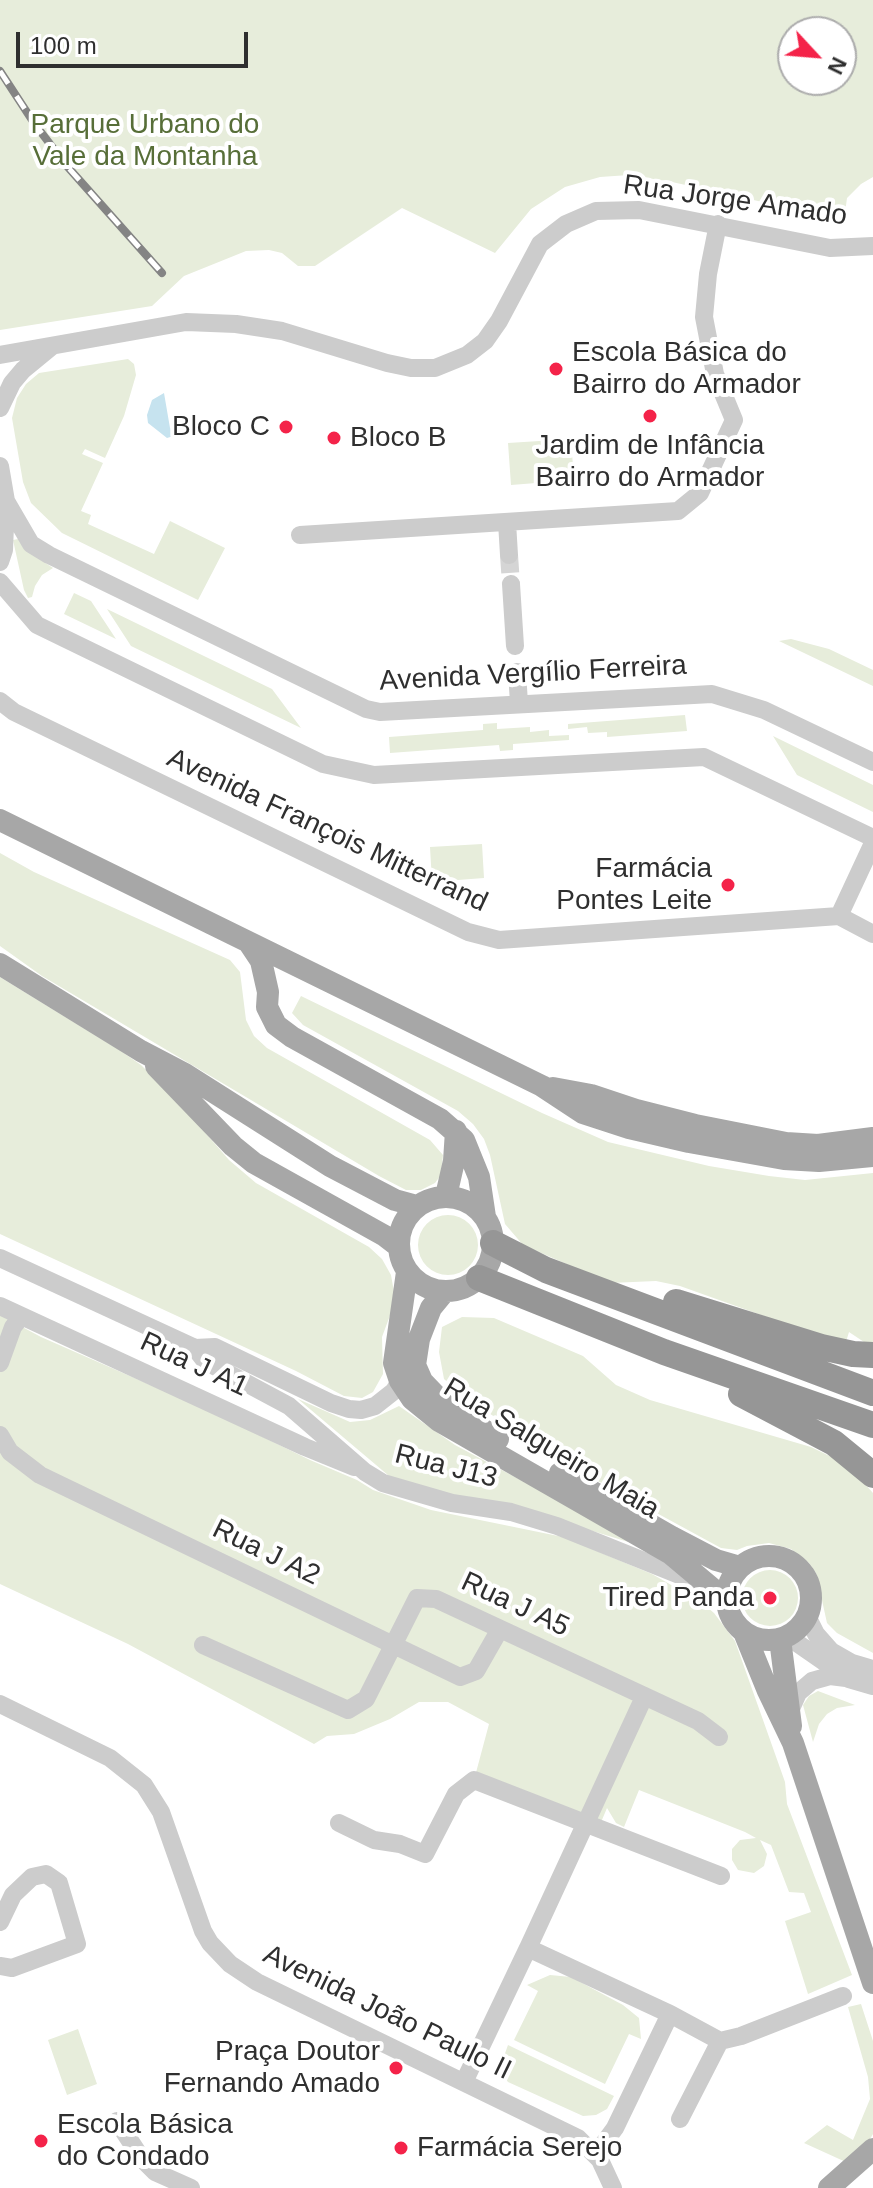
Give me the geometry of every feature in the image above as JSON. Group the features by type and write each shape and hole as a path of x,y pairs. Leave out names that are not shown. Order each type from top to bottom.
{"highway":[{"path":"493,1243 546,1270 873,1393"},
{"path":"479,1278 664,1352 873,1425"},
{"path":"589,1286 670,1301 821,1347 873,1355"},
{"path":"664,1352 834,1443 873,1475"}],"main road":[{"path":"0,820 542,1086 583,1113 689,1142 784,1159 819,1161 873,1156"},
{"path":"249,943 261,961 270,1017 283,1031 440,1119 456,1131 469,1149 479,1177 485,1217 491,1229 493,1243 487,1268 479,1278 463,1288 445,1291 431,1289 407,1272 398,1246 400,1231 417,1206 446,1196 468,1202 485,1217"},
{"path":"0,964 141,1051 185,1074 330,1166 395,1200 417,1206"},
{"path":"268,992 275,977 294,965"},
{"path":"283,1031 276,1014 277,1002 294,965"},
{"path":"141,1051 233,1146 254,1163 398,1246"},
{"path":"542,1086 591,1095 695,1125 786,1143 818,1145 873,1138"},
{"path":"446,1196 454,1161 456,1131"},
{"name":"Rua Salgueiro Maia","path":"407,1272 394,1363 400,1381 412,1399 439,1421 671,1554 720,1595"},
{"name":"Rua Salgueiro Maia","path":"445,1291 431,1308 419,1339 415,1365 422,1381 445,1405 497,1439 672,1537 716,1560 740,1567"},
{"path":"744,1632 768,1640 784,1637 799,1628 811,1602 810,1587 794,1563 766,1555 752,1559 740,1567 720,1595 732,1618 744,1632 793,1743 873,1983"},
{"path":"784,1637 793,1743"},
{"path":"829,2188 873,2149"}],"street":[{"name":"Rua Jorge Amado","path":"0,355 186,322 236,324 282,331 387,363 411,368 435,368 467,355 485,341 540,244 566,224 596,211 639,210 830,248 873,246"},
{"path":"300,535 678,511 700,493 734,420 715,374 704,317 708,274 718,224"},
{"path":"0,408 12,383 53,345"},
{"name":"Avenida Vergílio Ferreira","path":"0,466 6,501 4,550 0,562"},
{"name":"Avenida Vergílio Ferreira","path":"6,501 31,544 49,555 366,709 380,712 712,694 764,710 873,762"},
{"path":"507,522 509,555"},
{"path":"0,582 37,625 323,764 374,775 704,757 873,841 839,916 873,934"},
{"path":"511,584 515,646"},
{"path":"517,672 519,703"},
{"name":"Avenida François Mitterrand","path":"0,701 28,719 468,932 499,940 839,916"},
{"name":"Rua J13","path":"0,1258 195,1348 215,1347 349,1409 375,1406 394,1391 400,1381"},
{"name":"Rua J A1","path":"0,1306 365,1472"},
{"path":"0,1363 13,1327 21,1317"},
{"name":"Rua J13","path":"195,1348 205,1361 289,1406 365,1472 383,1483 417,1495 511,1512 557,1526 720,1595"},
{"name":"Rua J A2","path":"0,1435 10,1452 40,1475 460,1677 476,1671 500,1629"},
{"name":"Rua J A5","path":"203,1645 348,1710 366,1699 417,1598 436,1599 698,1721 719,1737"},
{"path":"807,1616 816,1634 831,1651 852,1663 873,1669"},
{"path":"784,1637 849,1679"},
{"path":"789,1713 798,1693 812,1681 830,1676 873,1686"},
{"path":"464,2082 644,1697"},
{"name":"Avenida João Paulo II","path":"0,1704 110,1758 144,1785 161,1812 203,1931 230,1964 257,1982 578,2138 596,2154 613,2188"},
{"path":"339,1823 374,1840 400,1844 425,1854 456,1794 474,1780 721,1876"},
{"path":"0,1922 13,1895 32,1877 46,1874 59,1883 77,1944 12,1968 0,1966"},
{"path":"528,1948 670,2014 720,2041 741,2036 843,1996"},
{"path":"596,2154 615,2128 670,2014"},
{"path":"680,2119 720,2041"},
{"path":"117,2121 142,2159 155,2172 191,2188"}],"green space":[{"name":"Parque Urbano do Vale da Montanha","path":"0,0 873,0 873,177 847,198 844,220 672,182 629,175 600,177 565,187 531,209 495,253 402,208 315,266 298,266 282,253 269,250 246,251 184,276 152,306 0,330"},
{"path":"128,359 134,364 136,375 124,416 105,458 85,449 82,454 103,463 81,511 91,515 88,524 154,554 170,521 225,548 198,600 62,533 31,503 23,482 12,418 17,398 26,384 39,373"},
{"path":"571,439 574,480 511,485 508,443"},
{"path":"18,539 26,550 53,568 42,575 32,597 28,598 13,540"},
{"path":"74,593 91,601 116,639 64,614"},
{"path":"107,609 272,689 301,728 131,646"},
{"path":"791,639 829,649 873,670 873,686 779,641"},
{"path":"685,715 687,731 607,737 607,732 588,733 587,727 568,729 568,724"},
{"path":"497,723 497,729 530,727 530,732 549,730 549,736 569,735 569,740 513,744 513,750 500,751 499,745 390,753 389,737 483,730 483,724"},
{"path":"773,736 873,785 873,812 797,775"},
{"path":"482,844 484,878 432,882 430,847"},
{"path":"0,853 34,872 230,960 240,972 246,1020 254,1036 267,1048 430,1140 443,1155 441,1175 435,1183 421,1190 406,1190 379,1176 42,976 0,946"},
{"path":"0,977 141,1065 176,1099 229,1160 256,1183 369,1247 382,1259 391,1275 394,1292 392,1310 382,1337 383,1374 373,1392 362,1398 344,1396 0,1234"},
{"path":"301,996 608,1142 709,1166 769,1176 805,1180 873,1173 873,1344 867,1344 849,1332 845,1345 680,1286 656,1281 610,1283 523,1245 505,1224 490,1155 484,1139 473,1124 458,1111 303,1025 292,1013"},
{"path":"448,1215 460,1217 469,1224 476,1233 476,1257 469,1266 460,1273 448,1275 436,1273 427,1266 420,1257 418,1245 420,1233 427,1224 436,1217"},
{"path":"0,1315 41,1337 212,1412 373,1490 431,1510 563,1537 652,1574 701,1602 714,1613 735,1641 785,1782 787,1804 852,1975 808,1994 785,1921 811,1912 804,1893 789,1892 771,1845 760,1840 767,1854 764,1866 754,1873 738,1870 732,1860 732,1849 740,1840 756,1838 745,1832 639,1790 624,1827 616,1823 607,1808 599,1827 474,1780 489,1724 448,1702 419,1702 390,1719 354,1734 327,1736 314,1744 128,1644 0,1584"},
{"path":"462,1317 494,1318 583,1356 616,1385 650,1400 811,1447 848,1465 873,1493 873,1653 837,1633 827,1623 816,1573 791,1549 769,1543 737,1550 721,1548 572,1467 464,1397 444,1379 439,1352 442,1327"},
{"path":"298,1399 350,1422 370,1420 399,1406 455,1445 648,1548 511,1506 458,1498 395,1481"},
{"path":"770,1570 790,1578 798,1598 790,1618 770,1626 750,1618 742,1598 750,1578"},
{"path":"818,1691 855,1705 837,1708 827,1714 819,1724 813,1742 803,1705 809,1696"},
{"path":"550,1975 571,1977 623,2005 639,2018 641,2039 629,2034 605,2084 514,2040 538,1991 527,1985"},
{"path":"861,2004 873,2041 873,2134 848,2163 804,2143 827,2125 853,2140 870,2099 868,2077 848,2007"},
{"path":"78,2029 97,2084 67,2095 48,2040"},
{"path":"508,2045 614,2096 607,2109 596,2115 583,2116 508,2082 499,2070"}],"water":[{"path":"164,393 170,428 177,432 177,435 167,438 148,423 147,415 152,400"}],"tunnel":[{"path":"509,555 511,584"}],"railway":[{"path":"0,71 66,165 162,273"}],"place":[{"name":"Escola Básica do Bairro do Armador","path":"556,369"},
{"name":"Jardim de Infância Bairro do Armador","path":"650,416"},
{"name":"Bloco C","path":"286,427"},
{"name":"Bloco B","path":"334,438"},
{"name":"Farmácia Pontes Leite","path":"728,885"},
{"name":"Tired Panda","path":"770,1598"},
{"name":"Praça Doutor Fernando Amado","path":"396,2068"},
{"name":"Escola Básica do Condado","path":"41,2141"},
{"name":"Farmácia Serejo","path":"401,2148"}]}
